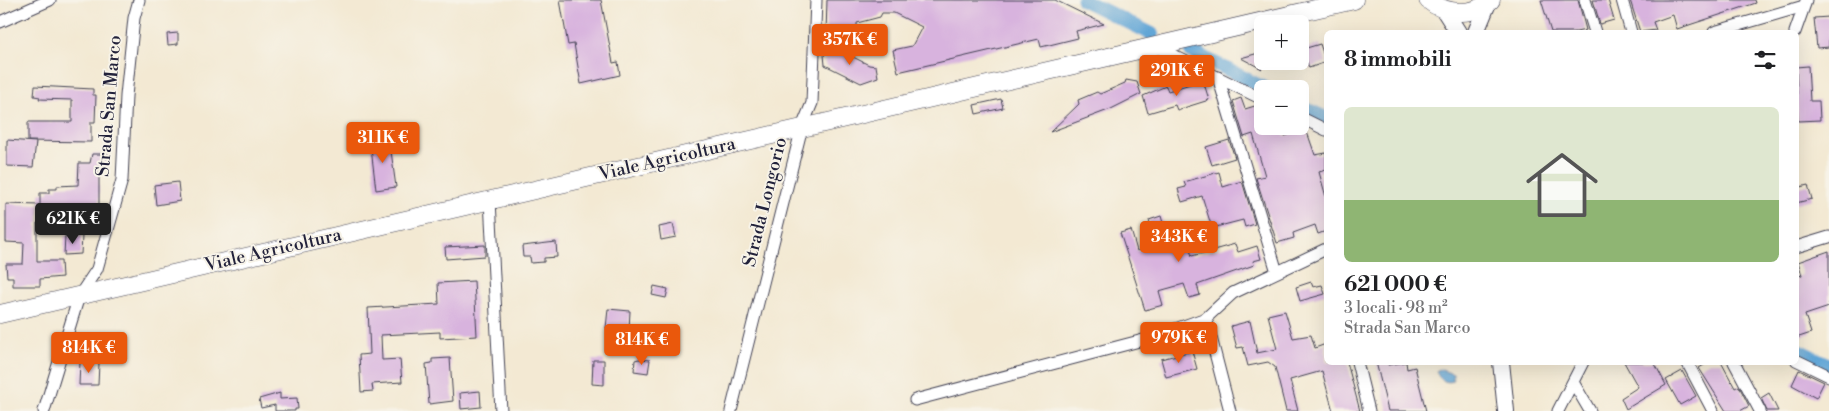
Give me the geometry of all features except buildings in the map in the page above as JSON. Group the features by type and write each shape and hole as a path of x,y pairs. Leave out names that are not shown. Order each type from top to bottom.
{"main road":[{"name":"Viale Agricoltura","path":"0,314 1191,36 1354,0"},
{"path":"1428,0 1444,10 1457,30"},
{"path":"1444,10 1467,12 1490,2"},
{"path":"1477,30 1490,2"},
{"path":"1501,365 1506,411"}],"street":[{"path":"0,22 50,0"},
{"name":"Strada San Marco","path":"44,411 79,296 97,269 122,180 126,96 134,18 139,0"},
{"name":"Strada Longorio","path":"730,411 802,127 812,103 816,0"},
{"path":"1585,0 1594,30"},
{"path":"1622,0 1630,30"},
{"path":"1720,30 1806,3"},
{"path":"1796,30 1806,3"},
{"path":"1155,45 1254,95"},
{"path":"1218,77 1277,272"},
{"path":"1309,122 1324,129"},
{"path":"490,200 501,411"},
{"path":"1799,246 1829,236"},
{"path":"915,400 1147,339 1206,318 1233,293 1324,249"},
{"path":"1206,318 1230,411"},
{"path":"1799,361 1829,376"},
{"path":"1358,365 1369,411"},
{"path":"1558,411 1582,365"},
{"path":"1689,365 1714,411"},
{"path":"1736,365 1760,411"},
{"path":"1573,382 1590,411"}],"water":[{"path":"1439,369 1453,374 1453,381 1447,382 1440,378 1436,371"}],"waterway":[{"path":"1083,0 1152,34"},
{"path":"1191,51 1254,83"},
{"path":"1309,110 1324,117"},
{"path":"1799,350 1829,365"}]}
